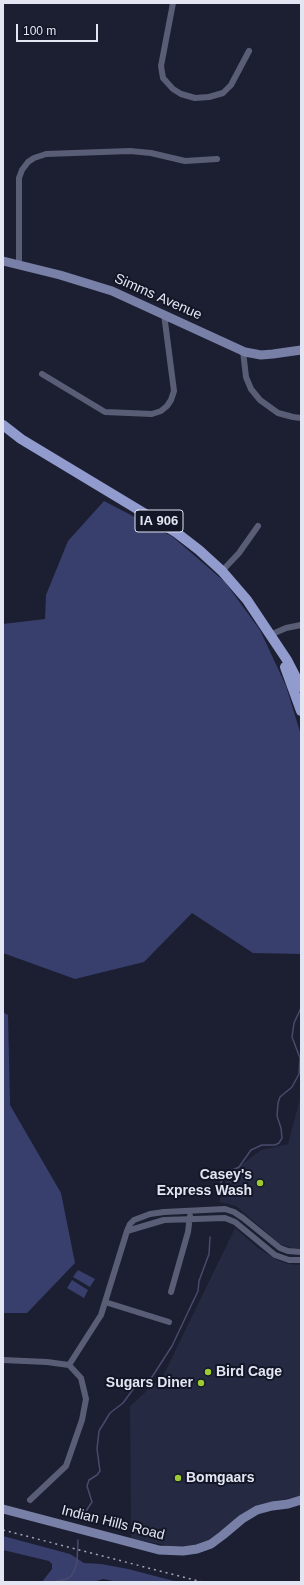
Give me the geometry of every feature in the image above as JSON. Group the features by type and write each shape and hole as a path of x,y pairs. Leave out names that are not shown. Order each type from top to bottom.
{"main road":[{"name":"IA 906","path":"3,425 20,439"},
{"name":"IA 906","path":"3,432 20,439 177,533 199,550 222,571 247,600 287,660 301,686"},
{"name":"IA 906","path":"270,635 288,673 301,711"}],"street":[{"path":"173,3 161,66 163,78 173,89 181,94 195,98 218,95 231,85 249,51"},
{"path":"19,265 18,178 28,162 34,158 46,154 130,152 151,153 185,161 217,159"},
{"name":"Simms Avenue","path":"3,261 89,283 164,314 243,351 273,354 301,350"},
{"path":"42,374 105,412 152,414 161,411 171,400 174,391 164,314"},
{"path":"243,351 246,377 251,389 260,400 278,413 301,418"},
{"path":"222,571 239,553 258,526"},
{"path":"270,635 286,628 301,626"},
{"path":"69,1366 101,1315 127,1231 130,1224 134,1220 164,1212 221,1209 230,1211 243,1218 280,1248 288,1251 301,1252"},
{"path":"171,1292 188,1232 190,1210"},
{"path":"127,1231 159,1221 218,1217 233,1220 275,1255 289,1260 301,1260"},
{"path":"105,1302 169,1322"},
{"path":"3,1360 46,1362 69,1366 81,1378 86,1399 82,1420 66,1466 30,1500"},
{"name":"Indian Hills Road","path":"3,1510 147,1547 173,1551 190,1550 204,1546 217,1540 239,1521 250,1514 268,1507 288,1504 301,1500"},
{"path":"288,1504 301,1506"}],"shaded area":[{"path":"104,501 173,537 225,582 260,630 286,686 301,735 301,954 253,953 192,913 144,962 75,979 3,953 3,624 45,619 46,595 68,541"},
{"path":"3,1012 8,1015 10,1105 61,1193 75,1263 27,1313 3,1313"},
{"path":"301,1095 301,1248 292,1248 280,1244 236,1206 219,1202 228,1175 261,1150 288,1144"},
{"path":"235,1228 258,1248 277,1260 288,1264 301,1265 301,1497 278,1500 251,1509 214,1538 199,1544 177,1547 131,1539 130,1406 163,1376"},
{"path":"78,1270 95,1279 90,1287 73,1277"},
{"path":"72,1280 88,1290 84,1298 67,1288"},
{"path":"3,1536 70,1554 84,1563 101,1564 128,1569 178,1582 119,1582 103,1579 93,1582 42,1582 52,1569 52,1564 49,1561 3,1550"}],"waterway":[{"path":"218,1191 224,1174 239,1167 251,1150 262,1145 275,1145 279,1143 282,1138 281,1128 277,1116 278,1103 280,1097 292,1087 299,1074 300,1058 292,1037 294,1023 301,1008"},
{"path":"82,1517 92,1502 87,1486 89,1480 100,1471 97,1449 99,1431 110,1413 123,1403 134,1388 152,1377 172,1346 198,1291 199,1281 209,1254 210,1237"},
{"path":"53,1582 67,1579 74,1571 77,1563 78,1540"}],"railway":[{"path":"3,1530 202,1582"}],"place":[{"name":"Casey's Express Wash","path":"260,1183"},
{"name":"Bird Cage","path":"208,1372"},
{"name":"Sugars Diner","path":"201,1383"},
{"name":"Bomgaars","path":"178,1478"}]}
